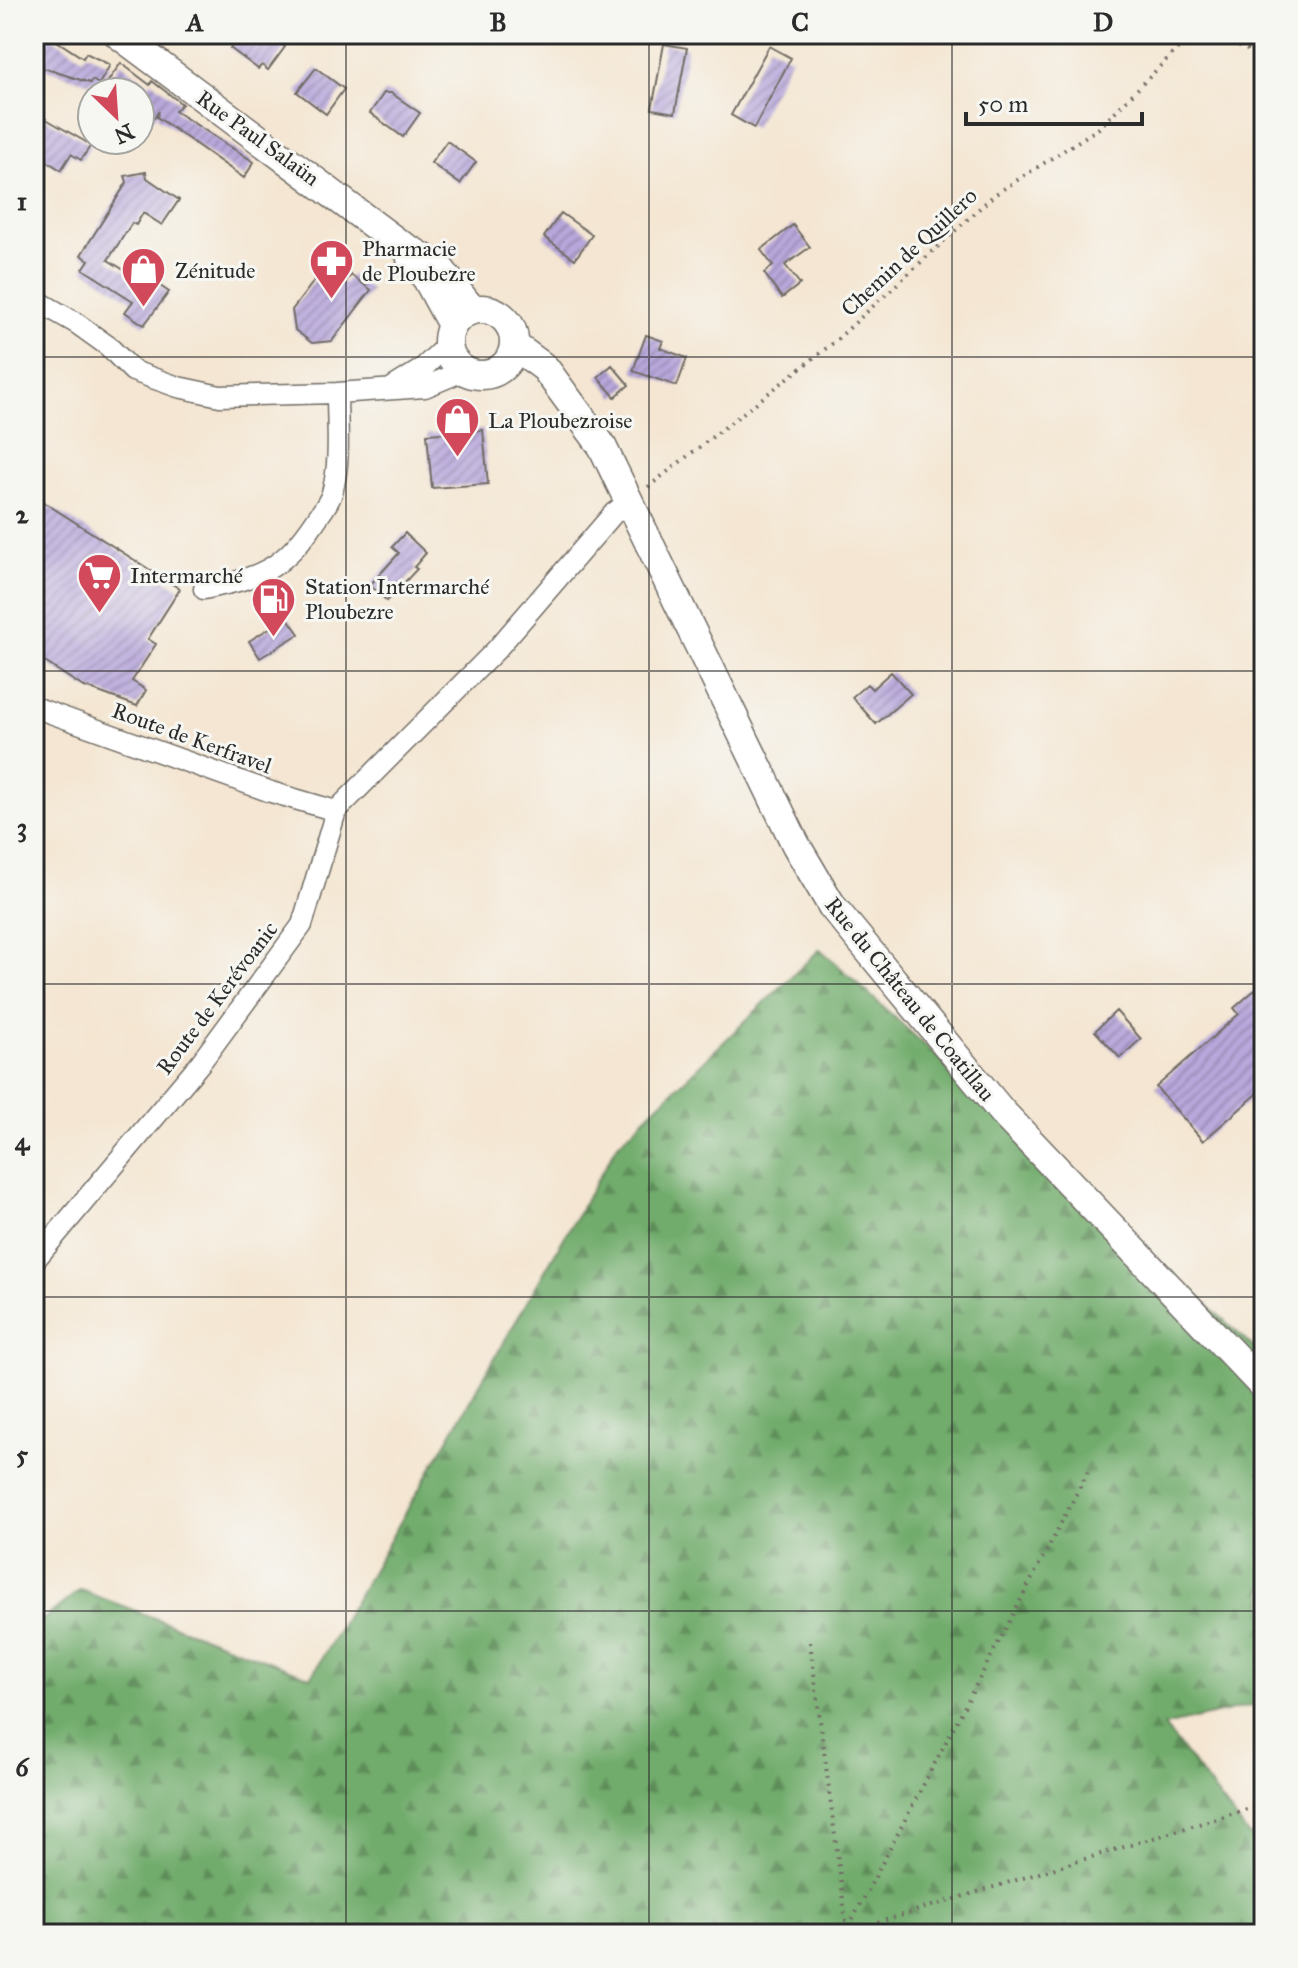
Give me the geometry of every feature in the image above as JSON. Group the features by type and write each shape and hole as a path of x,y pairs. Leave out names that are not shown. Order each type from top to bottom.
{"main road":[{"name":"Rue Paul Salaün","path":"118,34 398,243 427,279 457,326"},
{"path":"485,309 498,313 508,321 514,333 508,358 489,375 463,371 452,359 457,326 485,309"},
{"path":"508,358 568,398 602,446 630,501"},
{"name":"Rue du Château de Coatillau","path":"630,501 702,656 776,804 832,906 1002,1112 1264,1387"}],"street":[{"path":"34,299 108,346 133,371 178,387 220,396 425,387 463,371"},
{"path":"392,388 422,369 457,326"},
{"path":"204,589 243,581 278,566 309,530 331,497 334,484 337,393"},
{"name":"Route de Kerévoanic","path":"34,1261 201,1062 302,925 336,811 496,650 614,513 630,501"},
{"name":"Route de Kerfravel","path":"34,707 271,792 336,811"}],"path":[{"name":"Chemin de Quillero","path":"630,501 833,343 994,195 1099,128 1183,43 1211,34"},
{"path":"1218,34 1255,54 1264,54"},
{"path":"847,1933 1089,1470"},
{"path":"810,1642 847,1933"},
{"path":"847,1933 1264,1804"}],"green space":[{"path":"820,949 1264,1357 1264,1703 1164,1726 1249,1836 1264,1832 1264,1934 34,1934 34,1627 80,1590 311,1677 618,1144"}],"building":[{"path":"34,34 46,34 83,58 86,53 110,65 104,76 76,76 76,78 34,65"},
{"path":"241,34 268,34 285,47 268,70 262,65 258,69 230,48"},
{"path":"664,44 687,48 675,113 652,109"},
{"path":"769,46 791,58 754,128 731,115"},
{"path":"121,63 138,76 112,76"},
{"path":"316,68 344,89 326,114 297,92"},
{"path":"156,84 182,104 175,111 254,162 244,178 157,117 159,111 156,115"},
{"path":"384,93 391,93 420,113 403,137 370,113"},
{"path":"34,112 76,136 76,156 84,156 81,160 71,154 61,170 34,153"},
{"path":"447,141 476,162 460,184 431,163"},
{"path":"146,172 147,178 179,200 162,225 143,213 136,225 132,223 108,260 145,283 148,278 169,292 144,325 125,312 133,301 83,269 89,260 81,255 127,182 125,176"},
{"path":"561,213 592,235 575,259 544,237"},
{"path":"793,225 810,247 785,265 800,284 782,298 764,273 773,266 761,250"},
{"name":"Pharmacie de Ploubezre","path":"324,268 344,284 351,275 371,290 332,341 312,343 295,330 292,310"},
{"path":"646,335 663,341 660,348 687,358 677,386 633,371"},
{"path":"612,365 629,385 615,397 598,377"},
{"name":"La Ploubezroise","path":"483,430 488,484 432,488 427,434"},
{"name":"Intermarché","path":"34,496 180,589 148,639 156,644 132,681 146,690 137,706 82,686 34,655"},
{"path":"405,533 426,553 414,567 417,569 387,601 370,585 399,553 392,547"},
{"name":"Station Intermarché Ploubezre","path":"287,617 299,634 260,658 249,641"},
{"path":"891,672 911,694 876,724 852,697 867,684 872,689"},
{"path":"1264,982 1264,1088 1203,1141 1156,1087 1239,1014 1234,1008"},
{"path":"1116,1011 1141,1039 1120,1058 1095,1031"}],"place":[{"name":"Pharmacie de Ploubezre","path":"331,300"},
{"name":"Zénitude","path":"144,309"},
{"name":"La Ploubezroise","path":"457,459"},
{"name":"Intermarché","path":"99,614"},
{"name":"Station Intermarché Ploubezre","path":"274,638"}]}
